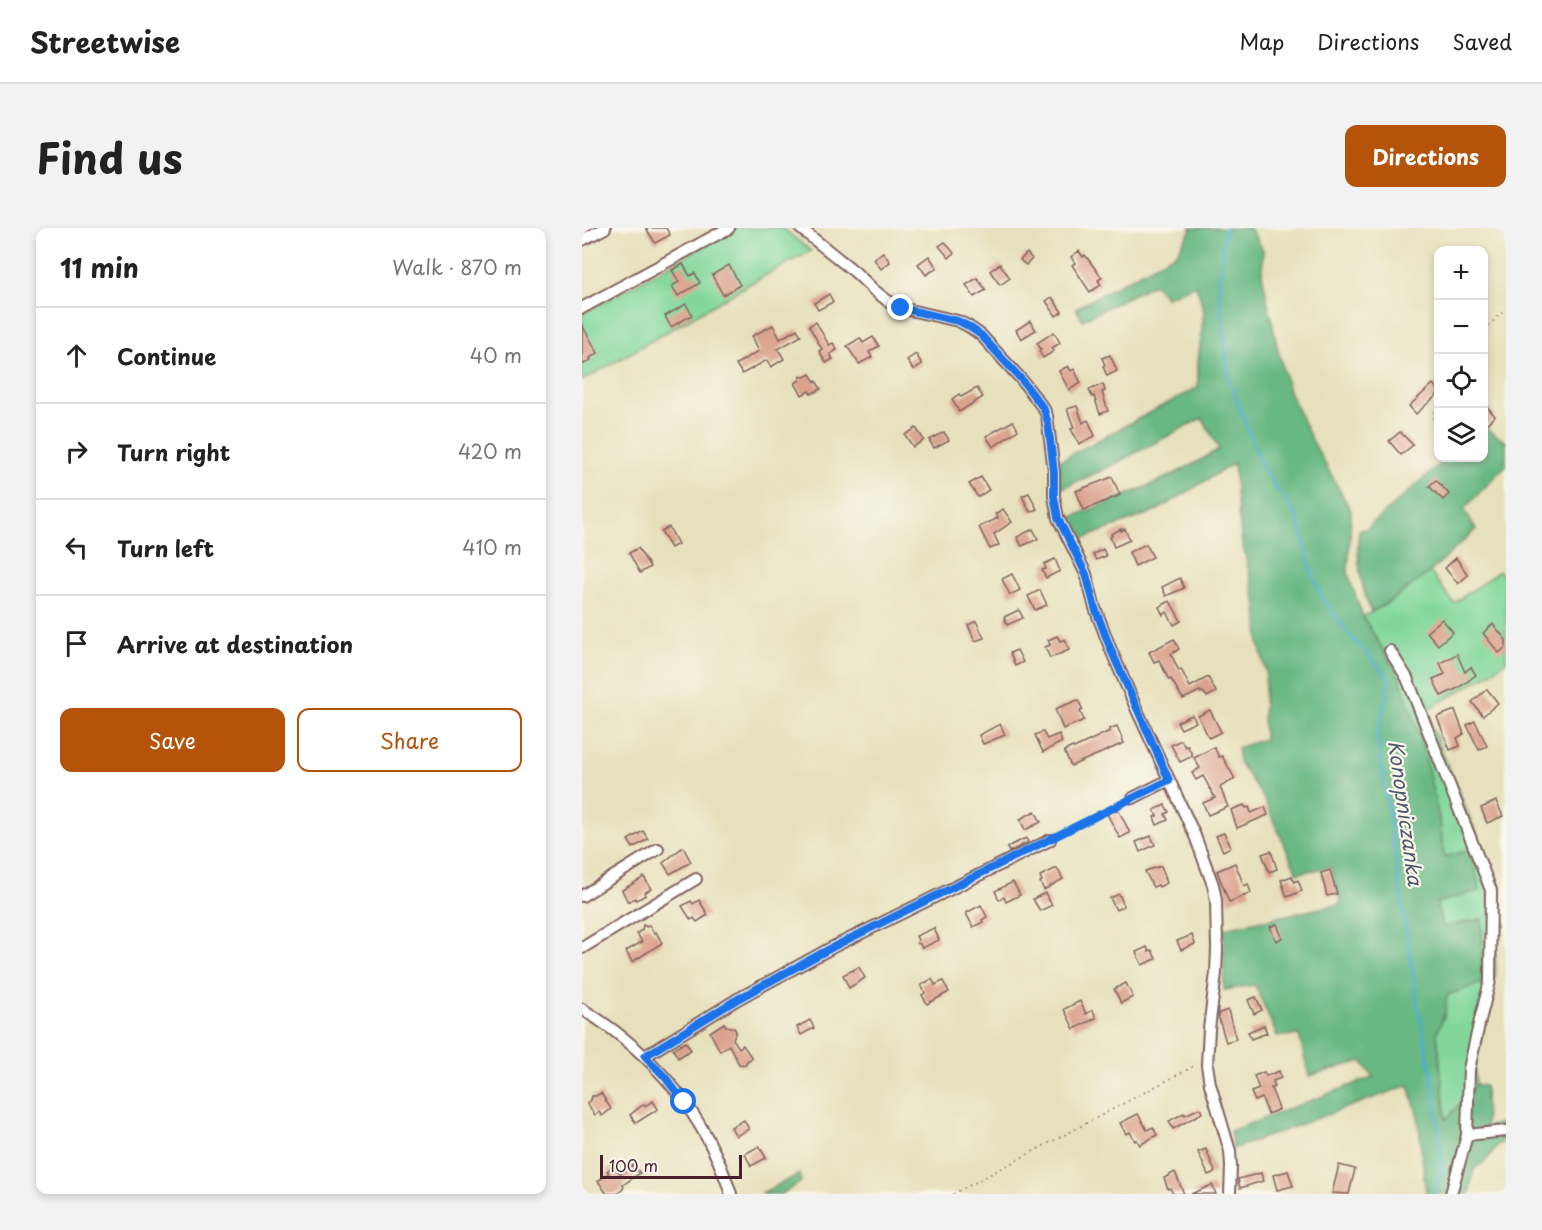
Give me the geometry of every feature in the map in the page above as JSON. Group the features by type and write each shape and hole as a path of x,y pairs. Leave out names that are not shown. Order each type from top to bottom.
{"street":[{"path":"582,240 605,228"},
{"path":"582,308 729,228"},
{"path":"800,228 888,301 901,308 958,321 981,335 1021,379 1044,409 1048,423 1058,518 1086,574 1095,608 1111,650 1195,836 1213,885 1216,900 1216,973 1209,1029 1208,1060 1210,1084 1230,1151 1230,1194"},
{"path":"1390,651 1407,678 1491,890 1490,981 1479,1020 1470,1069 1467,1135 1451,1194"},
{"path":"1133,798 1169,780"},
{"path":"645,1056 736,1000 833,947 1050,840"},
{"path":"582,896 658,849"},
{"path":"582,948 696,879"},
{"path":"582,1009 645,1056 678,1092 710,1140 723,1167 732,1194"},
{"path":"1467,1135 1506,1131"}],"path":[{"path":"1488,326 1506,309"},
{"path":"1434,412 1434,431"},
{"path":"1050,840 1133,798"},
{"path":"953,1194 1208,1060"}],"green space":[{"path":"737,228 782,228 811,251 582,381 582,314"},
{"path":"1190,228 1250,228 1263,250 1262,274 1289,391 1311,438 1351,511 1348,574 1363,617 1399,676 1422,742 1441,828 1444,857 1470,850 1480,890 1436,903 1443,927 1482,919 1482,983 1447,995 1445,1013 1437,1033 1446,1120 1476,1084 1485,1086 1486,1127 1506,1122 1506,1141 1497,1145 1487,1160 1474,1169 1469,1194 1426,1194 1418,1117 1409,1085 1233,1149 1230,1131 1373,1077 1362,1061 1309,1076 1299,1035 1277,1036 1255,985 1224,990 1224,928 1341,904 1331,867 1297,873 1264,799 1239,762 1237,748 1264,739 1266,672 1259,644 1257,605 1242,542 1234,463 1158,510 1074,542 1067,519 1164,479 1219,449 1202,418 1105,469 1060,489 1059,461 1198,387 1198,362 1204,311 1196,285 1166,297 1154,284 1082,320 1076,308 1177,253 1191,230"},
{"path":"1488,430 1506,442 1506,465 1464,509 1476,529 1430,572 1389,602 1371,612 1364,593 1358,551 1359,530 1366,529 1442,462 1488,462"},
{"path":"1499,571 1506,579 1506,661 1489,674 1425,711 1496,880 1496,973 1474,1066 1476,1084 1446,1121 1437,1033 1445,1013 1447,995 1482,983 1482,919 1443,927 1436,903 1480,890 1444,858 1441,828 1422,742 1399,676 1363,617 1389,602 1430,572 1454,603"},
{"path":"800,1174 801,1182 781,1194 760,1194"}],"building":[{"path":"646,228 666,228 670,235 655,243"},
{"path":"945,242 954,253 949,258 939,246"},
{"path":"1079,251 1083,257 1085,255 1102,278 1098,280 1101,285 1090,292 1072,265 1075,263 1071,257"},
{"path":"883,252 890,262 881,269 874,259"},
{"path":"1027,253 1032,259 1026,265 1020,260"},
{"path":"929,256 937,268 926,275 918,264"},
{"path":"683,264 690,276 695,273 700,283 678,296 672,286 679,282 672,270"},
{"path":"1000,264 1010,278 1000,285 990,271"},
{"path":"729,265 740,285 723,295 712,275"},
{"path":"977,278 986,290 974,297 966,285"},
{"path":"829,294 833,302 818,310 814,303"},
{"path":"1052,297 1062,312 1056,316 1046,301"},
{"path":"686,304 692,315 671,327 665,316"},
{"path":"1030,321 1036,330 1021,339 1016,330"},
{"path":"816,322 829,345 833,343 837,350 830,354 833,359 826,363 819,351 822,349 809,326"},
{"path":"582,325 598,353 582,365"},
{"path":"773,325 780,339 797,329 801,336 778,349 784,359 771,367 767,360 742,374 736,364 759,351 752,336"},
{"path":"1054,332 1060,343 1052,348 1054,351 1043,358 1037,343"},
{"path":"873,337 879,346 869,352 872,357 859,364 847,346 860,338 863,343"},
{"path":"916,354 922,364 913,370 907,360"},
{"path":"1110,355 1117,371 1107,376 1102,358"},
{"path":"1068,366 1071,371 1074,369 1081,383 1069,390 1059,371"},
{"path":"810,374 821,389 802,395 795,383 800,380 800,376"},
{"path":"1103,384 1105,391 1102,392 1108,411 1100,414 1094,396 1092,397 1089,390"},
{"path":"1433,384 1434,398 1416,414 1409,406"},
{"path":"977,388 983,397 959,412 952,399"},
{"path":"1077,406 1083,423 1088,420 1095,436 1079,444 1071,429 1074,428 1067,409"},
{"path":"1488,408 1495,416 1488,422"},
{"path":"1013,421 1018,430 993,447 986,436"},
{"path":"916,428 924,440 913,447 905,435"},
{"path":"944,432 949,440 934,448 929,440"},
{"path":"1400,432 1413,445 1401,455 1389,441"},
{"path":"981,477 989,490 978,497 969,484"},
{"path":"1112,477 1120,495 1084,510 1076,491"},
{"path":"1436,480 1449,494 1443,500 1429,486"},
{"path":"1029,493 1037,509 1030,512 1022,496"},
{"path":"1003,509 1012,522 994,534 999,545 990,549 979,527 998,518 995,514"},
{"path":"669,527 678,544 671,548 661,531"},
{"path":"1033,529 1038,539 1022,546 1017,537"},
{"path":"1121,529 1121,531 1125,529 1130,540 1114,547 1111,534"},
{"path":"1146,544 1153,557 1135,566 1129,552"},
{"path":"638,548 650,567 640,573 629,553"},
{"path":"1103,549 1106,556 1096,560 1093,554"},
{"path":"1456,558 1468,575 1458,584 1445,568"},
{"path":"1055,559 1060,571 1046,578 1042,570 1046,569 1044,564"},
{"path":"1012,574 1020,590 1010,595 1002,579"},
{"path":"1180,578 1184,588 1166,596 1162,587"},
{"path":"1040,590 1047,605 1035,610 1028,596"},
{"path":"1170,601 1181,621 1174,625 1167,612 1163,615 1159,607"},
{"path":"1019,610 1023,618 1007,625 1004,617"},
{"path":"1442,619 1453,632 1438,645 1427,632"},
{"path":"976,621 984,638 975,641 968,625"},
{"path":"1493,624 1506,640 1506,647 1499,653 1483,633"},
{"path":"1057,636 1060,641 1065,639 1069,650 1050,658 1045,647 1050,645 1048,640"},
{"path":"1174,639 1179,649 1171,654 1190,687 1208,677 1216,692 1207,697 1200,691 1183,699 1171,679 1169,680 1159,660 1154,662 1149,652"},
{"path":"1017,650 1023,662 1015,666 1010,653"},
{"path":"1457,654 1465,672 1471,667 1476,675 1458,688 1441,696 1433,679 1445,674 1440,663"},
{"path":"1487,689 1498,703 1483,716 1472,702"},
{"path":"1078,700 1083,710 1080,711 1084,720 1063,729 1055,709"},
{"path":"1210,710 1221,732 1209,738 1198,716"},
{"path":"1455,710 1464,734 1457,738 1460,746 1450,750 1437,717"},
{"path":"1192,715 1196,722 1181,729 1177,722"},
{"path":"1475,721 1487,746 1479,750 1467,725"},
{"path":"1000,724 1005,735 983,744 979,735"},
{"path":"1117,726 1124,743 1071,766 1064,751"},
{"path":"1043,732 1047,739 1059,734 1062,742 1043,752 1035,735"},
{"path":"1181,740 1193,756 1180,762 1171,745"},
{"path":"1214,747 1235,779 1220,787 1228,807 1208,815 1203,803 1215,798 1203,776 1196,780 1192,773 1200,768 1194,758"},
{"path":"1496,801 1503,816 1487,823 1481,808"},
{"path":"1165,805 1169,812 1165,814 1168,820 1157,825 1154,810"},
{"path":"1244,805 1246,808 1249,807 1251,813 1265,807 1268,815 1237,828 1231,810"},
{"path":"1118,809 1130,833 1120,838 1107,814"},
{"path":"1035,811 1041,822 1025,830 1020,819"},
{"path":"643,831 648,839 633,848 628,840"},
{"path":"1224,833 1231,847 1223,851 1216,836"},
{"path":"1151,836 1155,845 1140,852 1136,842"},
{"path":"1026,838 1028,842 1009,852 1007,847"},
{"path":"683,847 691,862 670,874 663,863"},
{"path":"1271,851 1277,869 1269,872 1262,854"},
{"path":"1235,863 1244,886 1248,884 1251,893 1229,902 1217,871"},
{"path":"1161,866 1167,883 1153,887 1145,871"},
{"path":"1057,868 1063,879 1044,890 1040,876"},
{"path":"1330,870 1337,894 1327,896 1321,873"},
{"path":"1292,876 1294,882 1298,880 1302,891 1287,897 1281,880"},
{"path":"644,877 651,889 644,893 646,895 628,902 622,890"},
{"path":"1013,882 1020,895 1006,902 1004,897 999,900 995,891"},
{"path":"1045,893 1052,905 1040,911 1033,899"},
{"path":"1119,894 1124,906 1116,910 1110,898"},
{"path":"699,900 708,915 697,922 694,918 691,920 682,906"},
{"path":"981,905 987,917 973,927 966,913"},
{"path":"1277,924 1282,938 1276,941 1270,927"},
{"path":"643,925 647,927 649,925 662,943 632,962 626,951 642,942 637,933 642,930"},
{"path":"934,928 939,940 922,948 917,943 916,936"},
{"path":"1192,935 1195,944 1181,950 1177,941"},
{"path":"1147,947 1149,952 1152,950 1156,959 1142,965 1136,952"},
{"path":"859,967 865,978 849,988 843,975"},
{"path":"932,979 935,985 943,981 949,992 927,1004 922,995 925,993 921,985"},
{"path":"1126,983 1133,997 1121,1003 1114,989"},
{"path":"1256,997 1262,1010 1254,1014 1248,1000"},
{"path":"1080,1001 1086,1014 1093,1010 1096,1018 1074,1029 1064,1009"},
{"path":"1228,1010 1236,1039 1226,1042 1218,1016 1219,1013"},
{"path":"810,1020 814,1028 801,1035 797,1027"},
{"path":"724,1023 734,1028 736,1031 733,1039 739,1048 743,1045 752,1058 745,1065 739,1064 729,1045 720,1051 710,1032"},
{"path":"1264,1025 1267,1033 1251,1039 1248,1032"},
{"path":"686,1042 691,1050 678,1058 673,1049"},
{"path":"1279,1071 1281,1078 1273,1081 1275,1087 1271,1088 1279,1109 1268,1114 1262,1098 1255,1101 1251,1092 1259,1089 1254,1076 1264,1072 1266,1076"},
{"path":"601,1093 611,1109 602,1116 599,1112 595,1115 587,1103 592,1096"},
{"path":"653,1101 658,1109 636,1123 630,1115 644,1104 645,1106"},
{"path":"1200,1108 1202,1113 1173,1129 1169,1121"},
{"path":"1138,1114 1147,1130 1153,1127 1157,1135 1140,1145 1130,1132 1126,1134 1120,1123"},
{"path":"744,1120 749,1129 736,1136 731,1127"},
{"path":"759,1146 766,1158 751,1166 745,1154"},
{"path":"1206,1149 1215,1172 1208,1175 1198,1152"},
{"path":"633,1165 640,1173 623,1185 622,1190 617,1194 607,1194 598,1181 609,1173 607,1171 613,1166 621,1174"},
{"path":"1339,1165 1355,1169 1349,1194 1332,1193"},
{"path":"1288,1171 1293,1186 1277,1190 1273,1175"},
{"path":"1175,1172 1184,1194 1173,1194 1170,1188 1168,1189 1164,1178"},
{"path":"1261,1173 1263,1181 1240,1188 1238,1179"},
{"path":"1212,1185 1216,1194 1191,1194"}],"waterway":[{"name":"Konopniczanka","path":"1225,228 1219,290 1229,379 1263,469 1298,518 1310,567 1323,600 1352,638 1390,679 1377,737 1440,1140 1442,1166 1435,1194"}],"route":[{"path":"684,1102 678,1092 645,1056 736,1000 833,947 1169,780 1111,650 1095,608 1086,574 1058,518 1048,423 1044,409 1021,379 981,335 958,321 901,308"}]}
